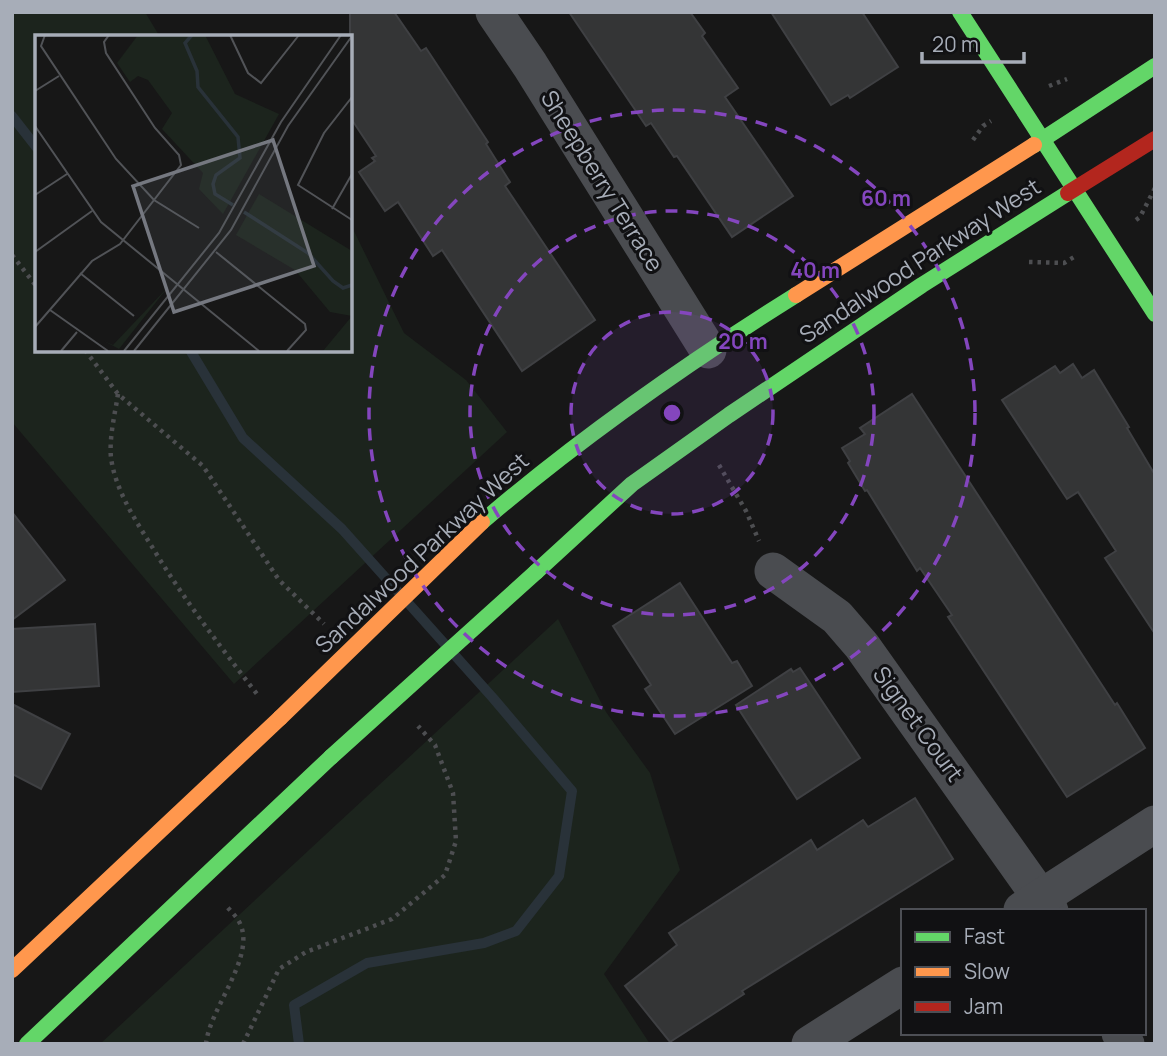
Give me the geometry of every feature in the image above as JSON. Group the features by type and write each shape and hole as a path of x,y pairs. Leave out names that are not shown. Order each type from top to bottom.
{"main road":[{"path":"960,12 1155,314"},
{"name":"Sandalwood Parkway West","path":"12,970 280,718 482,522 535,477 708,350 1155,66"},
{"name":"Sandalwood Parkway West","path":"27,1044 331,757 632,484 718,422 922,285 1155,139"}],"street":[{"name":"Sheepberry Terrace","path":"494,12 708,350"},
{"name":"Signet Court","path":"773,571 837,617 862,646 1038,906"},
{"path":"1038,906 1155,824"},
{"path":"810,1044 901,986"}],"path":[{"path":"1140,218 1155,188"},
{"path":"12,255 35,284"},
{"path":"86,352 118,394 203,466 279,580 328,629"},
{"path":"118,394 111,457 128,508 186,602 258,694"},
{"path":"717,461 746,511 773,571"},
{"path":"243,1044 279,969 306,952 392,919 445,876 456,841 453,793 435,745 417,726"},
{"path":"206,1044 243,945 242,928 238,919 219,897"}],"shaded area":[{"path":"12,12 145,12 159,35 35,35 35,352 352,352 352,227 404,333 466,380 507,432 234,684 12,422"},
{"path":"558,619 606,712 650,773 680,870 604,974 650,1044 100,1044"}],"building":[{"path":"350,12 394,12 421,51 426,48 488,142 486,144 510,182 505,186 595,320 522,371 442,250 433,256 398,202 385,211 359,172 375,161 372,158 376,156 352,120"},
{"path":"569,12 690,12 705,33 702,36 738,88 725,97 793,196 732,237 677,156 674,157 651,123 646,126"},
{"path":"771,12 862,12 898,67 850,98 848,95 831,105"},
{"path":"1073,364 1082,378 1094,370 1155,475 1155,634 1105,558 1116,551 1078,492 1067,499 1002,400 1055,366 1060,373"},
{"path":"912,394 1145,748 1067,797 948,617 952,615 920,568 917,571 867,490 865,491 842,448 865,434 860,428"},
{"path":"12,512 65,580 12,620"},
{"path":"680,583 732,663 737,661 752,686 675,734 645,689 651,685 613,626"},
{"path":"95,624 99,686 12,692 12,629"},
{"path":"800,668 860,758 797,799 736,705 791,669 793,672"},
{"path":"12,704 70,734 41,789 12,774"},
{"path":"915,798 953,859 742,991 744,994 670,1042 625,986 677,945 669,933 811,840 817,850 863,820 868,827"}],"waterway":[{"path":"12,116 35,145"},
{"path":"191,352 243,438 342,529 572,791 559,876 516,931 484,943 367,963 294,1005 299,1044"}],"traffic: fast":[{"path":"960,12 1155,314"},
{"path":"1034,145 1155,66"},
{"path":"536,572 632,484 922,285 1068,193"},
{"path":"482,522 634,403 796,295"},
{"path":"331,757 536,572"},
{"path":"27,1044 331,757"}],"traffic: slow":[{"path":"796,295 1034,145"},
{"path":"280,718 482,522"},
{"path":"12,970 280,718"}],"traffic: jam":[{"path":"1068,193 1155,139"}]}
